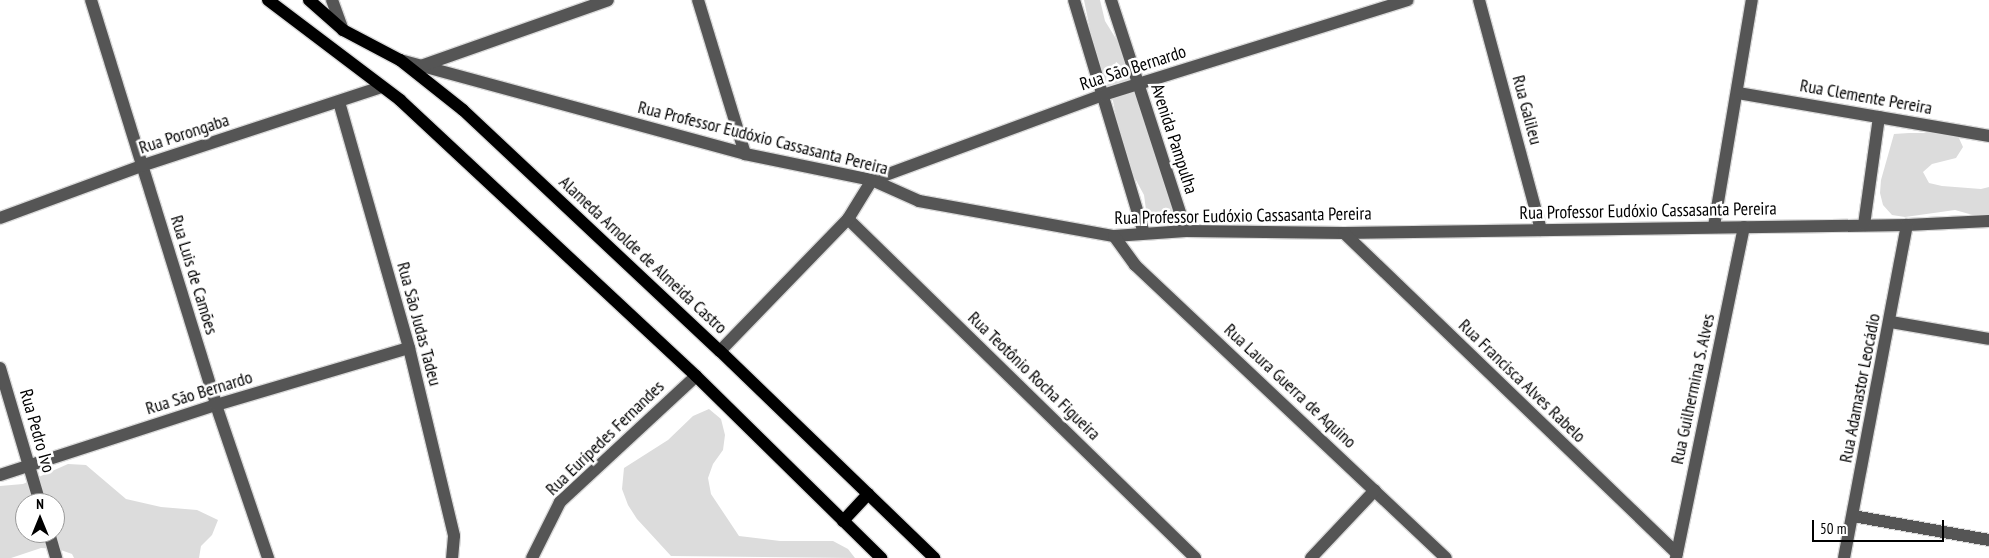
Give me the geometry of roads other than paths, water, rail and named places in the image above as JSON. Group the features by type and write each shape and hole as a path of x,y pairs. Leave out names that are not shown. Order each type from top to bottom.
{"main road":[{"path":"268,0 400,100 696,376 880,558"},
{"name":"Alameda Arnolde de Almeida Castro","path":"309,0 343,30 400,60 463,110 720,351 934,558"},
{"path":"843,521 868,494"}],"street":[{"name":"Rua Luis de Camões","path":"92,0 141,166 216,405 268,558"},
{"path":"332,0 343,30"},
{"path":"421,66 608,0"},
{"path":"698,0 745,154"},
{"path":"1074,0 1144,233"},
{"name":"Avenida Pampulha","path":"1111,0 1186,231"},
{"name":"Rua São Bernardo","path":"872,180 1103,95 1408,0"},
{"name":"Rua Galileu","path":"1479,0 1542,230"},
{"path":"1714,226 1738,93 1752,0"},
{"name":"Rua Professor Eudóxio Cassasanta Pereira","path":"400,60 745,154 872,180 919,201 1114,236 1186,231 1344,233 1714,226 1907,225 1989,221"},
{"name":"Rua Porongaba","path":"0,218 141,166 381,87"},
{"name":"Rua Clemente Pereira","path":"1738,93 1989,136"},
{"name":"Rua São Judas Tadeu","path":"339,102 409,348 454,536 452,558"},
{"path":"1864,225 1879,117"},
{"path":"720,351 848,219 872,180"},
{"name":"Rua Teotônio Rocha Figueira","path":"848,219 1195,558"},
{"name":"Rua Adamastor Leocádio","path":"1844,558 1891,322 1907,225"},
{"name":"Rua Guilhermina S. Alves","path":"1677,556 1744,227"},
{"name":"Rua Francisca Alves Rabelo","path":"1344,233 1677,556"},
{"name":"Rua Laura Guerra de Aquino","path":"1114,236 1135,265 1446,558"},
{"path":"1891,322 1989,339"},
{"name":"Rua São Bernardo","path":"0,475 216,405 409,348"},
{"name":"Rua Pedro Ivo","path":"0,368 37,493"},
{"name":"Rua Eurípedes Fernandes","path":"532,558 560,502 696,376"},
{"path":"1311,558 1374,490"},
{"path":"1853,516 1989,540"},
{"path":"51,543 56,558"}]}
